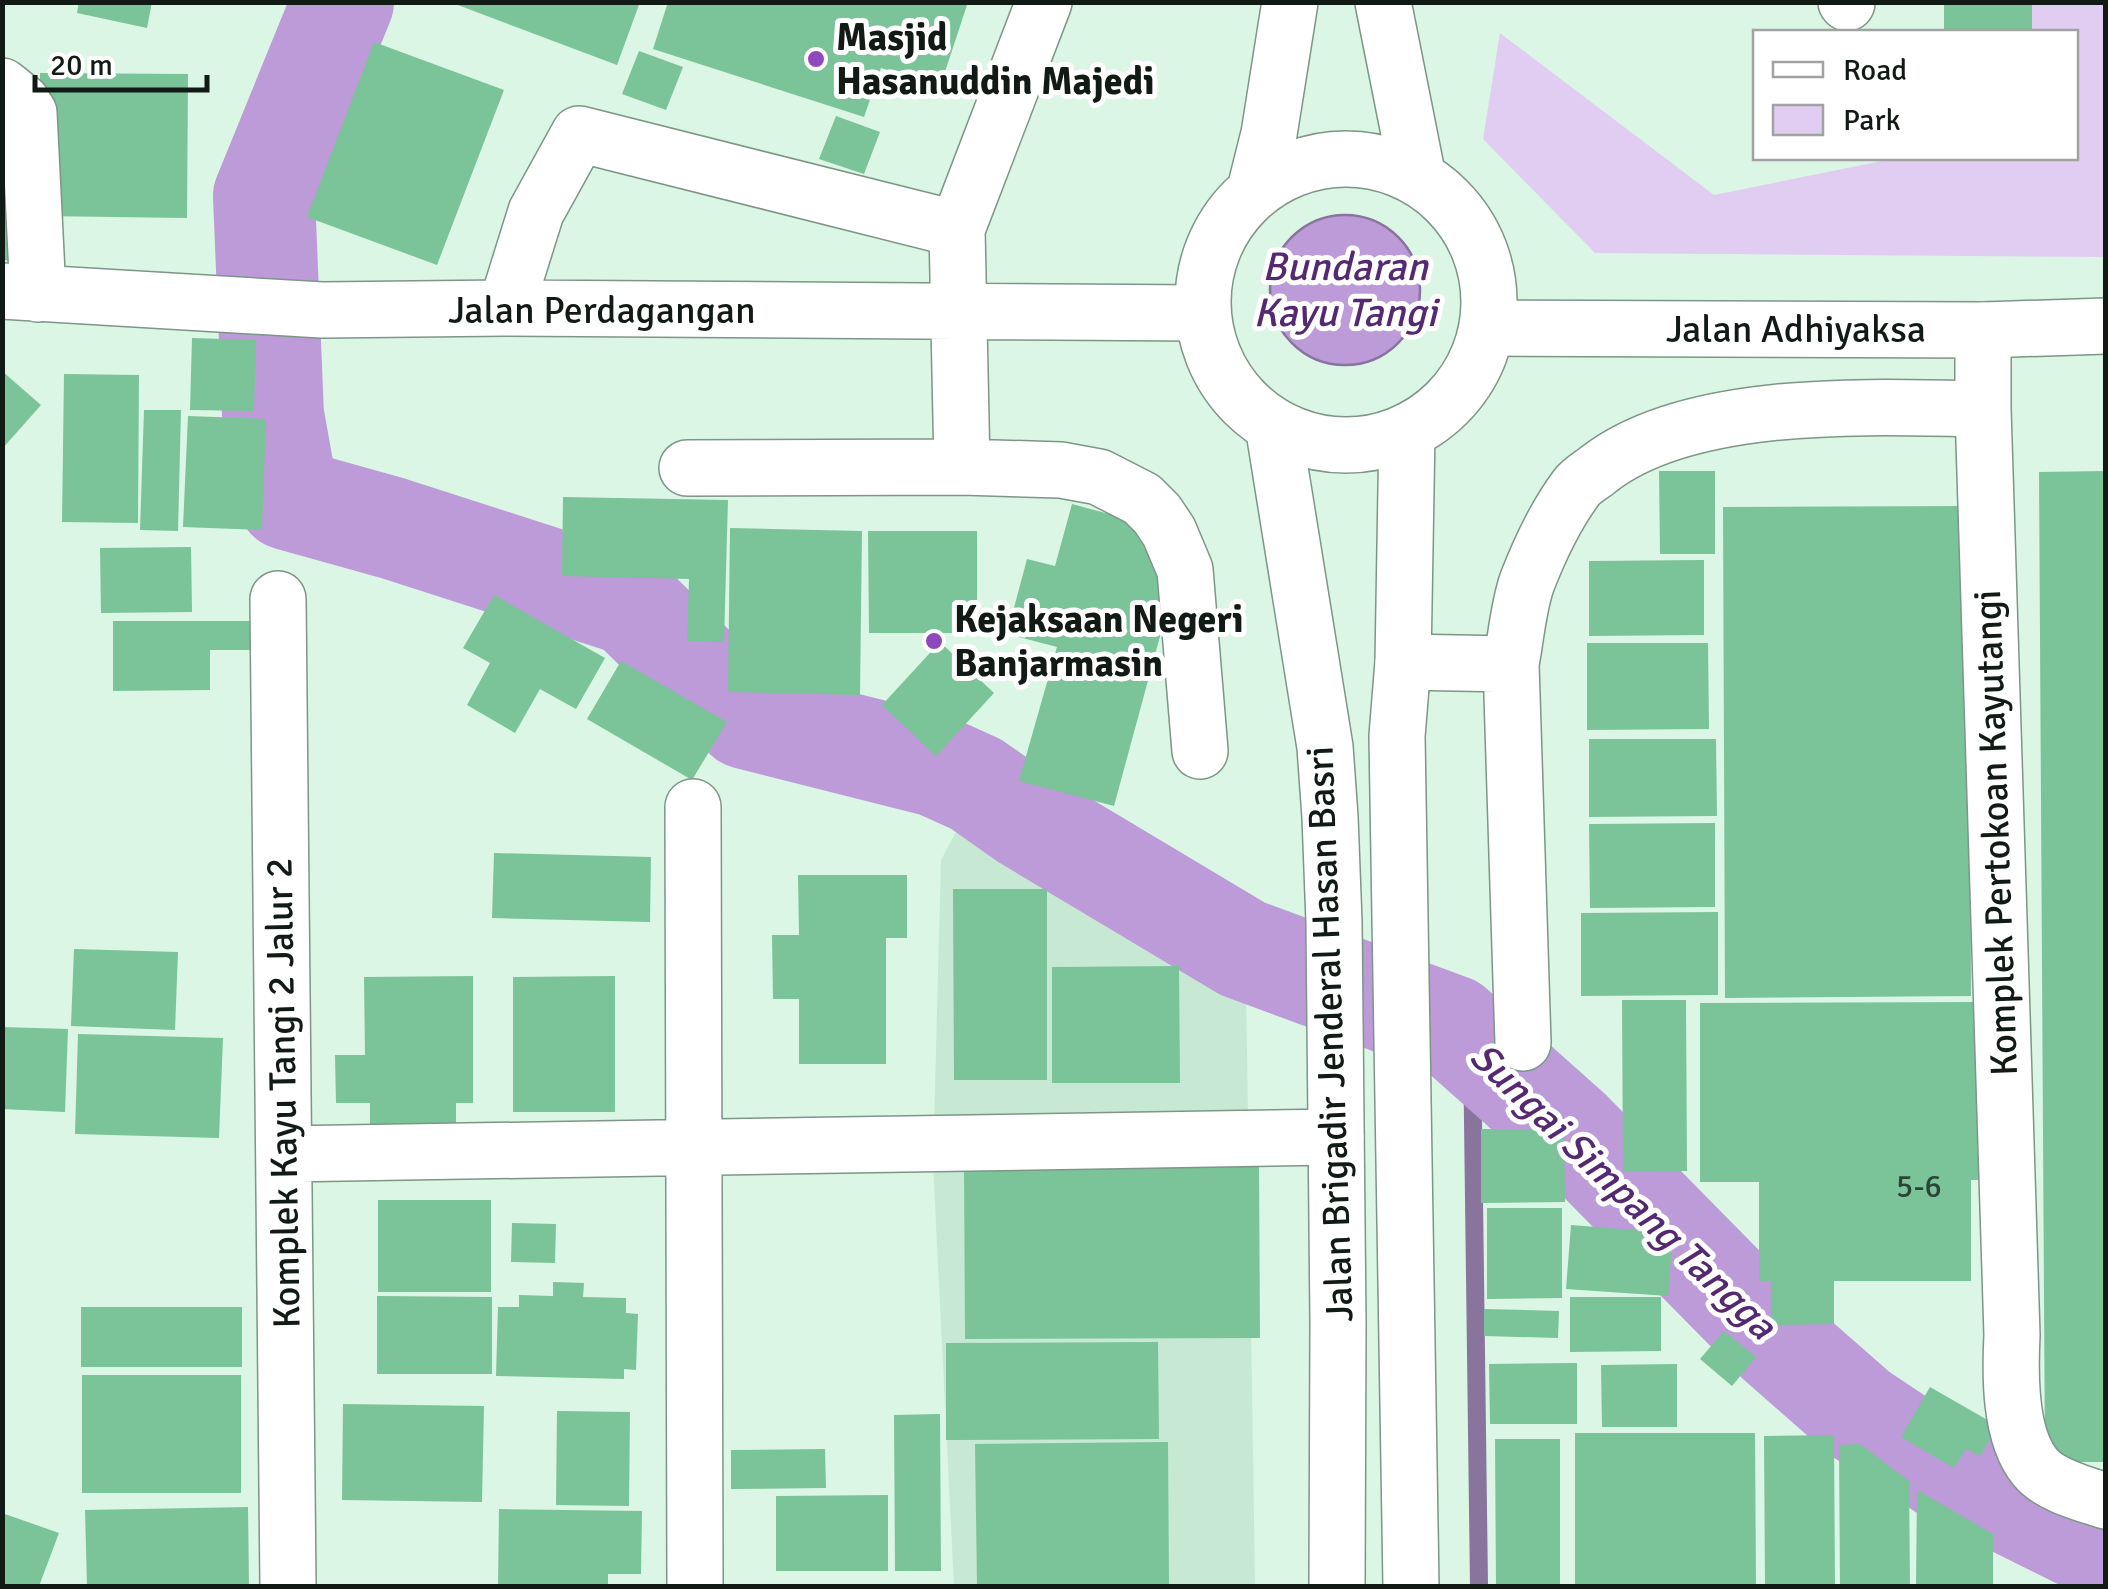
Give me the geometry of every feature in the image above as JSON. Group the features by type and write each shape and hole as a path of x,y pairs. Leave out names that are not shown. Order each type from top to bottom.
{"main road":[{"path":"962,467 957,229 1044,2"},
{"path":"1255,190 1269,134 1290,2"},
{"path":"1382,2 1418,178"},
{"path":"2,86 29,113 20,292"},
{"path":"506,308 536,212 579,134 957,229"},
{"path":"1362,160 1400,169 1418,178 1446,199 1468,226 1484,259 1489,293 1487,328 1474,366 1451,400 1430,418 1374,442 1339,444 1304,438 1273,425 1245,404 1223,378 1209,346 1202,313 1203,278 1214,245 1231,215 1255,190 1311,162 1362,160"},
{"name":"Jalan Perdagangan","path":"20,292 322,310 1202,313"},
{"name":"Jalan Adhiyaksa","path":"1487,328 1983,330 2106,326"},
{"name":"Komplek Pertokoan Kayutangi","path":"1983,330 2012,1336 2010,1388 2022,1444 2036,1469 2069,1490 2106,1501"},
{"path":"1523,1043 1511,664 1526,584 1556,520 1578,485 1654,437 1713,422 1858,406 1983,409"},
{"name":"Jalan Brigadir Jenderal Hasan Basri","path":"1273,425 1324,747 1330,816 1338,1323 1336,1586"},
{"name":"Jalan Brigadir Jenderal Hasan Basri","path":"1407,431 1403,662 1397,736 1411,1586"},
{"path":"687,468 1062,470 1099,477 1142,498 1169,532 1185,570 1200,751"},
{"name":"Komplek Kayu Tangi 2 Jalur 2","path":"278,600 288,1586"},
{"path":"1403,662 1511,664"},
{"path":"693,807 695,1586"},
{"path":"284,1154 1336,1138"},
{"path":"1338,1323 1408,1322"}],"shaded area":[{"path":"963,819 1110,890 1246,985 1255,1586 954,1586 933,1164 941,860"}],"green space":[{"path":"1987,3 2105,3 2105,257 1595,253 1483,139 1500,33 1714,195 1887,160 2078,160 2078,30 1988,30"}],"water":[{"name":"Bundaran Kayu Tangi","path":"1345,215 1374,221 1398,237 1414,261 1420,290 1414,319 1398,343 1374,359 1345,365 1316,359 1292,343 1276,319 1270,290 1276,261 1292,237 1316,221"}],"building":[{"path":"79,2 152,2 147,28 77,13"},
{"path":"450,2 640,2 617,65"},
{"name":"Masjid Hasanuddin Majedi","path":"668,2 968,2 940,87 881,68 864,117 653,49"},
{"path":"1944,2 2032,2 2032,30 1944,30"},
{"path":"374,42 504,90 437,265 307,217"},
{"path":"639,51 683,67 666,110 622,94"},
{"path":"40,73 188,74 187,218 40,216"},
{"path":"836,116 880,132 864,174 819,159"},
{"path":"2,179 25,182 15,261 2,260"},
{"path":"192,338 256,340 254,411 190,410"},
{"path":"2,371 41,405 2,449"},
{"path":"64,374 139,375 138,523 62,522"},
{"path":"144,410 181,410 178,531 140,530"},
{"path":"188,416 266,419 262,530 183,527"},
{"path":"1659,471 1715,471 1715,554 1660,554"},
{"path":"2106,471 2106,1462 2045,1462 2039,472"},
{"path":"563,497 728,500 724,642 687,641 689,579 562,576"},
{"path":"1072,504 1161,528 1151,563 1178,570 1114,806 1019,781 1057,647 1007,634 1027,559 1055,566"},
{"path":"1969,506 1971,996 1725,998 1723,507"},
{"path":"730,528 862,531 860,695 728,692"},
{"path":"868,531 977,531 977,633 869,633"},
{"path":"191,547 192,612 101,613 100,548"},
{"path":"1704,560 1704,635 1589,636 1589,561"},
{"path":"494,595 605,658 576,709 540,689 515,733 467,705 490,663 463,648"},
{"path":"113,621 258,621 258,650 210,650 210,690 113,691"},
{"path":"940,642 994,693 936,756 882,705"},
{"path":"1587,643 1708,643 1709,729 1587,730"},
{"path":"621,661 727,722 692,780 587,719"},
{"path":"1589,739 1716,739 1717,816 1589,817"},
{"path":"1715,823 1715,907 1590,908 1589,824"},
{"path":"494,853 651,857 650,922 492,918"},
{"path":"798,875 907,875 907,938 886,938 886,1064 799,1064 799,999 773,999 772,935 799,935"},
{"path":"953,889 1047,889 1047,1080 954,1080"},
{"path":"1718,912 1718,995 1581,996 1581,913"},
{"path":"74,949 178,952 175,1030 71,1026"},
{"path":"1179,966 1180,1083 1052,1083 1052,967"},
{"path":"473,976 473,1103 456,1103 456,1131 370,1132 370,1103 336,1103 335,1055 365,1055 364,977"},
{"path":"615,976 615,1112 513,1112 513,977"},
{"path":"1622,1000 1686,1000 1687,1171 1623,1172"},
{"path":"1979,1002 1979,1180 1971,1180 1971,1281 1834,1281 1834,1324 1771,1325 1771,1281 1759,1281 1759,1182 1700,1182 1700,1003"},
{"path":"2,1027 68,1029 65,1112 2,1109"},
{"path":"78,1034 223,1038 219,1138 75,1134"},
{"path":"1481,1129 1564,1129 1565,1202 1481,1203"},
{"path":"1259,1165 1260,1338 965,1339 964,1166"},
{"path":"378,1200 491,1200 491,1292 378,1292"},
{"path":"1487,1208 1562,1208 1562,1298 1487,1299"},
{"path":"512,1223 556,1224 555,1263 511,1262"},
{"path":"1571,1225 1673,1233 1668,1296 1566,1289"},
{"path":"553,1282 584,1283 583,1297 626,1298 626,1313 638,1314 636,1370 624,1369 624,1379 496,1376 498,1307 519,1307 519,1295 553,1296"},
{"path":"377,1296 492,1297 492,1374 377,1374"},
{"path":"1570,1297 1661,1297 1661,1351 1570,1352"},
{"path":"81,1307 242,1307 242,1367 81,1367"},
{"path":"1484,1309 1559,1311 1558,1338 1484,1336"},
{"path":"1724,1331 1756,1357 1732,1386 1700,1359"},
{"path":"1158,1342 1159,1439 946,1440 946,1343"},
{"path":"1577,1363 1577,1424 1490,1424 1489,1364"},
{"path":"1677,1364 1677,1427 1602,1427 1601,1365"},
{"path":"82,1375 241,1375 241,1493 82,1493"},
{"path":"1930,1387 1998,1426 1980,1456 1966,1449 1954,1468 1901,1437"},
{"path":"343,1404 484,1406 482,1502 342,1500"},
{"path":"557,1411 630,1412 629,1506 556,1505"},
{"path":"940,1414 941,1571 895,1571 894,1415"},
{"path":"1575,1433 1755,1433 1756,1586 1575,1586"},
{"path":"1834,1435 1835,1586 1765,1586 1764,1436"},
{"path":"1495,1439 1560,1439 1560,1586 1496,1586"},
{"path":"1168,1442 1169,1586 977,1586 975,1444"},
{"path":"1860,1444 1909,1481 1910,1586 1840,1586 1839,1445"},
{"path":"825,1449 826,1488 731,1489 731,1450"},
{"path":"1917,1490 1993,1534 1993,1586 1916,1586"},
{"path":"888,1495 888,1571 776,1571 776,1496"},
{"path":"248,1507 249,1586 87,1586 85,1510"},
{"path":"499,1509 642,1511 641,1574 608,1574 608,1586 498,1586"},
{"path":"2,1513 59,1533 39,1586 2,1586"}],"waterway":[{"name":"Sungai Simpang Tangga","path":"343,2 264,196 273,415 288,499 631,605 746,718 936,766 976,784 1024,818 1243,949 1452,1026 1569,1130 1778,1342 1859,1413 1949,1473 2106,1551"},
{"path":"1472,1043 1479,1586"}],"place":[{"name":"Masjid Hasanuddin Majedi","path":"816,59"},
{"name":"Kejaksaan Negeri Banjarmasin","path":"934,641"}]}
